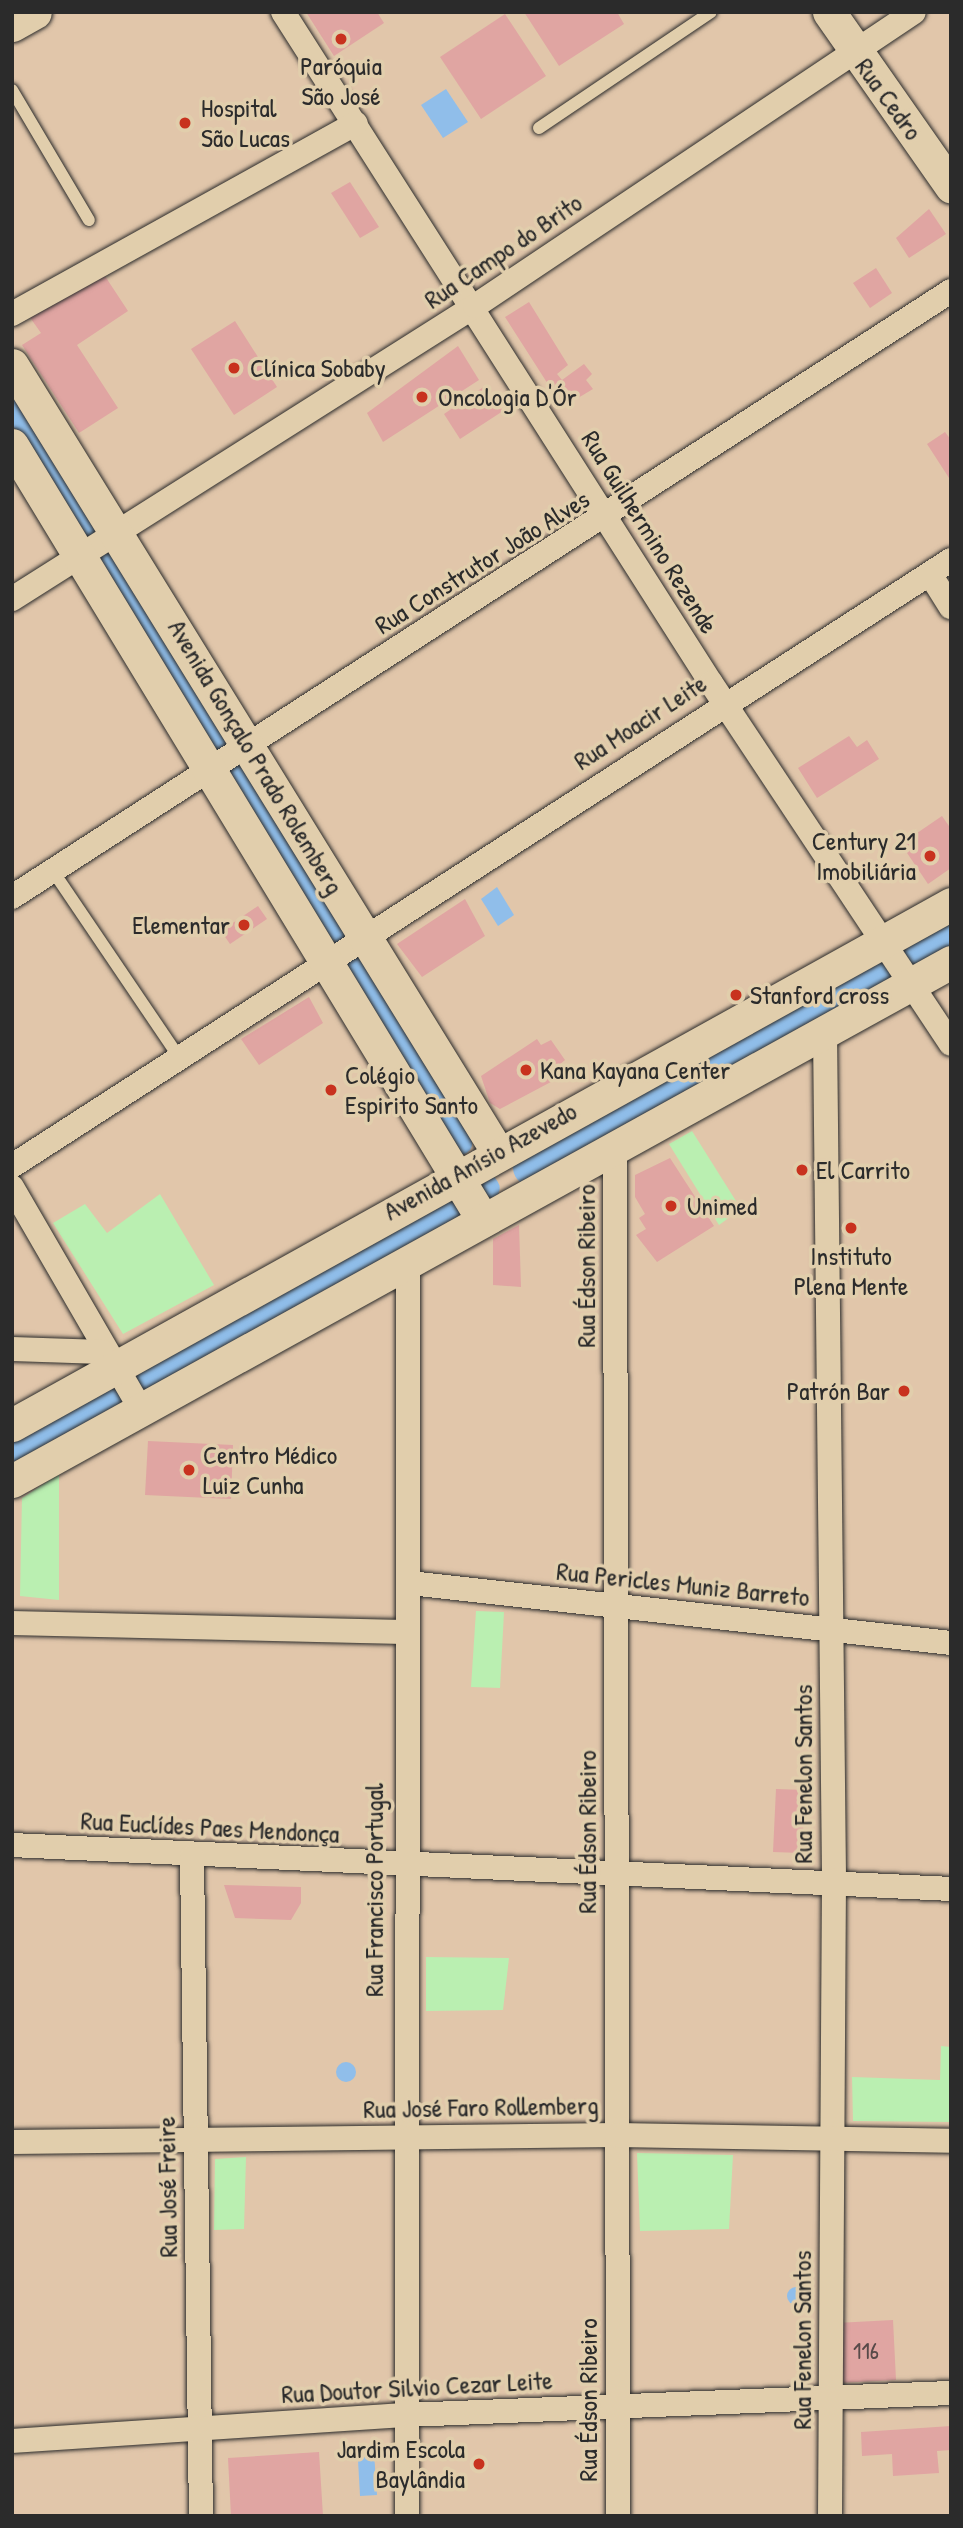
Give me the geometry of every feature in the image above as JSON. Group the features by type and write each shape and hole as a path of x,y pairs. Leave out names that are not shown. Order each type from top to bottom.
{"street":[{"path":"12,24 35,12"},
{"name":"Rua Guilhermino Rezende","path":"283,12 475,306 605,520 724,704 886,940 908,977"},
{"name":"Rua Cedro","path":"829,12 951,186"},
{"name":"Rua Campo do Brito","path":"86,555 475,306 914,12"},
{"path":"12,314 356,123"},
{"name":"Rua Construtor João Alves","path":"12,897 605,520 951,291"},
{"name":"Avenida Gonçalo Prado Rolemberg","path":"12,365 117,537 229,759 346,948 497,1151"},
{"name":"Avenida Gonçalo Prado Rolemberg","path":"12,445 229,759 346,948 456,1175 483,1220"},
{"path":"12,599 86,555"},
{"name":"Rua Moacir Leite","path":"12,1166 951,560"},
{"path":"930,574 951,607"},
{"name":"Avenida Anísio Azevedo","path":"12,1481 122,1380 497,1151 951,904"},
{"name":"Avenida Anísio Azevedo","path":"12,1425 408,1265 483,1220 825,1031 908,977 951,962"},
{"path":"908,977 951,1044"},
{"name":"Rua Fenelon Santos","path":"825,1031 834,1880 830,2516"},
{"name":"Rua Édson Ribeiro","path":"615,1149 618,2516"},
{"path":"12,1187 122,1380"},
{"name":"Rua Francisco Portugal","path":"407,2516 403,1632 410,1583 408,1265"},
{"path":"12,1349 122,1380"},
{"name":"Rua Pericles Muniz Barreto","path":"410,1583 617,1609 951,1643"},
{"path":"12,1623 403,1632"},
{"name":"Rua Euclídes Paes Mendonça","path":"12,1845 192,1857 617,1877 834,1880 951,1889"},
{"name":"Rua José Freire","path":"192,1857 201,2516"},
{"name":"Rua José Faro Rollemberg","path":"12,2142 196,2137 617,2135 951,2141"},
{"name":"Rua Doutor Silvio Cezar Leite","path":"12,2441 201,2431 407,2415 951,2393"}],"lane":[{"path":"539,128 711,12"},
{"path":"12,90 89,220"},
{"path":"53,871 179,1057"}],"green space":[{"path":"692,1131 741,1209 719,1225 669,1144"},
{"path":"160,1194 214,1285 123,1334 53,1223 85,1204 107,1233"},
{"path":"59,1474 59,1600 20,1596 22,1498"},
{"path":"476,1611 504,1612 500,1688 471,1687"},
{"path":"426,1957 509,1958 503,2010 426,2011"},
{"path":"941,2046 951,2047 951,2122 853,2121 852,2077 940,2080"},
{"path":"637,2153 733,2155 729,2229 640,2231"},
{"path":"246,2157 244,2229 214,2230 215,2159"}],"water":[{"path":"446,89 468,122 443,138 421,105"},
{"path":"497,887 514,915 498,926 481,899"},
{"path":"346,2062 353,2065 356,2072 353,2079 346,2082 339,2079 336,2072 339,2065"},
{"path":"796,2287 804,2292 805,2296 800,2304 796,2305 788,2300 787,2296 792,2288"},
{"path":"374,2453 377,2495 360,2496 358,2460"}],"building":[{"name":"Paróquia São José","path":"306,12 377,12 384,23 334,56"},
{"path":"524,12 617,12 624,24 559,66"},
{"path":"505,14 546,76 481,119 440,57"},
{"path":"350,182 379,227 360,238 331,193"},
{"path":"929,209 946,234 909,258 896,238"},
{"path":"876,268 892,293 870,308 853,283"},
{"path":"101,270 128,311 77,345 118,408 79,433 22,345 41,333 29,316"},
{"path":"529,302 568,365 557,374 562,380 584,364 592,374 586,380 593,389 568,404 560,390 553,392 505,317"},
{"name":"Clínica Sobaby","path":"235,321 277,387 234,415 191,349"},
{"name":"Oncologia D'Ór","path":"458,346 479,380 383,442 367,413"},
{"path":"485,386 503,411 460,439 444,414"},
{"path":"945,432 951,440 951,481 927,444"},
{"path":"609,465 621,484 612,490 600,471"},
{"path":"849,736 857,747 867,740 879,759 817,798 798,768"},
{"name":"Century 21 Imobiliária","path":"942,816 951,829 951,868 928,884 901,844"},
{"path":"465,899 485,936 422,977 397,944"},
{"name":"Elementar","path":"258,906 267,919 230,944 221,931"},
{"path":"309,997 323,1023 259,1065 241,1039"},
{"name":"Kana Kayana Center","path":"537,1039 541,1045 551,1040 565,1060 559,1065 564,1075 500,1109 490,1103 481,1076"},
{"name":"Unimed","path":"670,1158 714,1226 657,1262 636,1235 646,1229 639,1218 645,1214 635,1197 635,1175"},
{"path":"519,1225 521,1287 493,1285 493,1239"},
{"name":"Centro Médico Luiz Cunha","path":"148,1441 233,1445 231,1499 145,1495"},
{"path":"776,1789 805,1790 802,1853 773,1852"},
{"path":"224,1885 301,1887 301,1903 291,1920 235,1918"},
{"path":"893,2320 896,2380 839,2383 836,2323"},
{"path":"951,2426 951,2450 937,2451 939,2473 893,2476 892,2454 862,2456 861,2432"},
{"path":"319,2452 323,2516 231,2516 228,2458"}],"waterway":[{"path":"12,404 461,1143"},
{"path":"531,1167 951,933"},
{"path":"481,1176 489,1188"},
{"path":"12,1454 453,1209"}],"place":[{"name":"Paróquia São José","path":"341,39"},
{"name":"Hospital São Lucas","path":"185,123"},
{"name":"Clínica Sobaby","path":"234,368"},
{"name":"Oncologia D'Ór","path":"422,397"},
{"name":"Century 21 Imobiliária","path":"930,856"},
{"name":"Elementar","path":"244,925"},
{"name":"Stanford cross","path":"736,995"},
{"name":"Kana Kayana Center","path":"526,1070"},
{"name":"Colégio Espirito Santo","path":"331,1090"},
{"name":"El Carrito","path":"802,1170"},
{"name":"Unimed","path":"671,1206"},
{"name":"Instituto Plena Mente","path":"851,1228"},
{"name":"Patrón Bar","path":"904,1391"},
{"name":"Centro Médico Luiz Cunha","path":"189,1470"},
{"name":"Jardim Escola Baylândia","path":"479,2464"}]}
